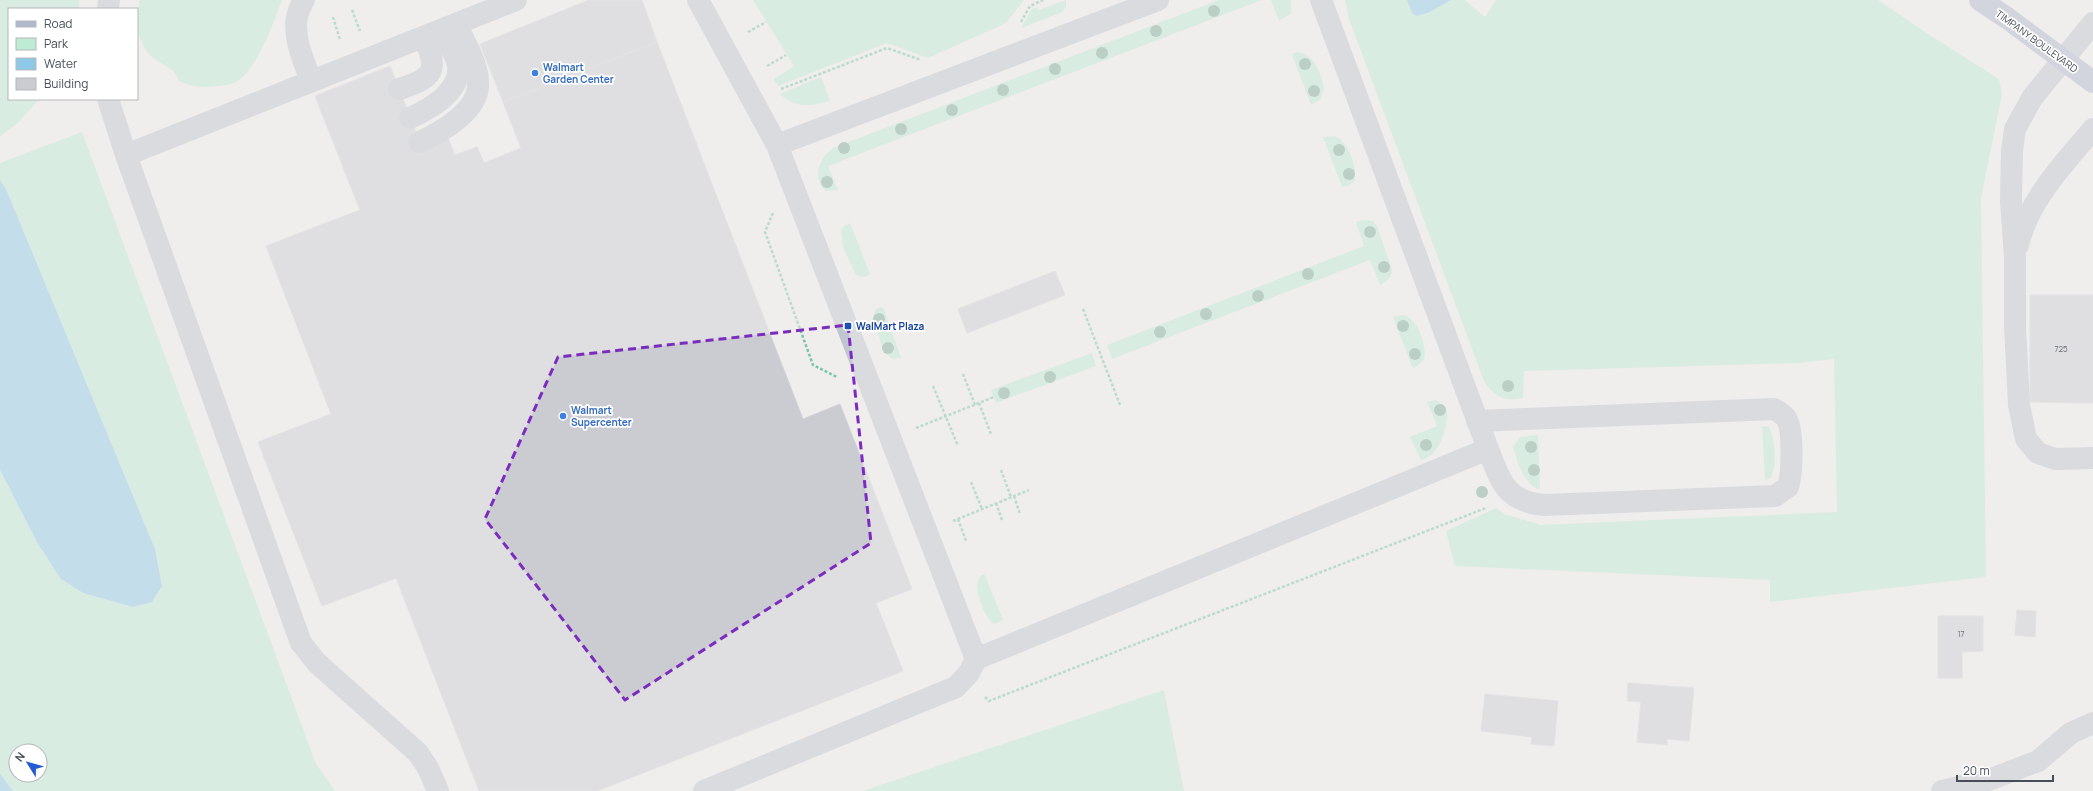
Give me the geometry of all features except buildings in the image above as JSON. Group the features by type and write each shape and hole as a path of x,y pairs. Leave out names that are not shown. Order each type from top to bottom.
{"main road":[{"name":"TIMPANY BOULEVARD","path":"1980,0 2093,82"}],"street":[{"path":"304,0 297,16 296,29 299,46 311,81"},
{"path":"126,155 516,0"},
{"path":"698,0 777,146 976,659"},
{"path":"777,146 1158,0"},
{"path":"1321,0 1488,450 1504,487 1513,495 1532,504 1545,505 1775,496 1788,487 1791,479 1790,429 1787,420 1782,413 1774,409 1478,421"},
{"path":"2093,23 2032,98 2015,129 2012,150 2011,200 2015,258 2015,326 2019,405 2026,440 2038,453 2055,459 2093,458"},
{"path":"399,89 418,83 430,71 441,30"},
{"path":"410,118 437,104 450,90 457,76 458,64 441,30"},
{"path":"420,142 450,126 469,106 478,88 476,70 441,30"},
{"path":"108,100 126,155 301,643 317,663 418,753 428,768 438,791"},
{"path":"2015,258 2027,216 2039,196 2060,167 2093,130"},
{"path":"704,791 956,687 968,673 976,659 1488,450"},
{"path":"1942,791 1989,780 2038,761 2071,733 2093,723"}],"path":[{"path":"1018,26 1030,6 1043,0"},
{"path":"352,10 361,34"},
{"path":"332,17 340,42"},
{"path":"746,33 766,22"},
{"path":"781,89 887,48 928,62"},
{"path":"767,66 786,54"},
{"path":"775,209 765,232 813,365 838,378 840,383"},
{"path":"1082,309 1120,405"},
{"path":"963,374 975,404"},
{"path":"933,386 958,446"},
{"path":"914,428 994,397"},
{"path":"978,403 991,434"},
{"path":"1001,470 1020,514"},
{"path":"971,482 982,509"},
{"path":"951,521 1028,490"},
{"path":"996,503 1002,520"},
{"path":"981,692 989,701 1493,505"},
{"path":"958,519 966,541"}],"highlighted area":[{"path":"848,325 871,543 625,700 485,519 558,357"}],"green space":[{"path":"0,0 79,0 79,8 8,8 8,100 38,100 18,123 0,136"},
{"path":"140,0 282,0 264,45 244,76 233,83 208,87 194,86 179,81 174,72 150,55 145,49 139,36 138,7"},
{"path":"753,0 1024,0 1006,23 928,58 887,43 778,86 774,79 794,66"},
{"path":"1066,0 1066,7 1062,12 1021,28 1032,9 1038,7 1039,10"},
{"path":"1219,0 1262,0 828,166 838,190 825,191 821,185 818,173 819,168 824,157 833,148"},
{"path":"1271,0 1291,0 1291,14 1279,21"},
{"path":"1345,0 1407,0 1412,13 1416,16 1428,13 1451,0 1465,0 1485,17 1496,0 1878,0 1999,79 2002,94 1981,198 1986,577 1770,602 1770,580 1455,566 1446,531 1496,508 1504,514 1541,525 1837,512 1834,359 1799,363 1524,371 1523,398 1505,399 1500,397 1492,391 1484,381 1349,19"},
{"path":"1297,52 1303,53 1312,60 1318,70 1324,87 1321,99 1311,105 1292,54"},
{"path":"821,77 830,101 804,105 792,102 780,94"},
{"path":"82,132 316,764 335,791 0,791 0,470 37,542 62,579 83,593 133,607 152,602 162,586 155,549 6,189 0,180 0,163"},
{"path":"1335,136 1344,143 1348,149 1355,168 1355,180 1350,185 1342,187 1323,137"},
{"path":"1362,220 1373,221 1377,226 1392,270 1389,279 1380,285 1370,260 1112,359 1107,345 1364,246 1356,222"},
{"path":"850,223 870,274 865,277 858,276 855,273 843,247 841,231 843,227"},
{"path":"883,307 901,358 892,359 884,352 873,318 876,309"},
{"path":"1403,315 1413,321 1423,341 1425,354 1424,360 1413,369 1393,317"},
{"path":"1092,353 1096,366 996,403 991,390"},
{"path":"1436,400 1446,408 1447,422 1445,430 1438,447 1427,458 1421,460 1410,437 1437,426 1427,402"},
{"path":"1762,426 1769,427 1773,439 1775,454 1772,475 1769,479 1765,480"},
{"path":"1538,435 1540,488 1537,489 1524,476 1513,447 1520,437"},
{"path":"982,575 985,575 1003,620 994,624 988,618 982,607 977,590 978,580"},
{"path":"1164,690 1184,791 863,791"}],"water":[{"path":"1407,0 1451,0 1428,13 1416,16 1412,13"},
{"path":"0,180 6,189 155,549 162,586 152,602 133,607 83,593 61,579 37,542 0,470"},
{"path":"0,774 13,791 0,791"}],"place":[{"name":"Walmart Garden Center","path":"535,73"},
{"name":"WalMart Plaza","path":"848,326"},
{"name":"Walmart Supercenter","path":"563,416"}]}
